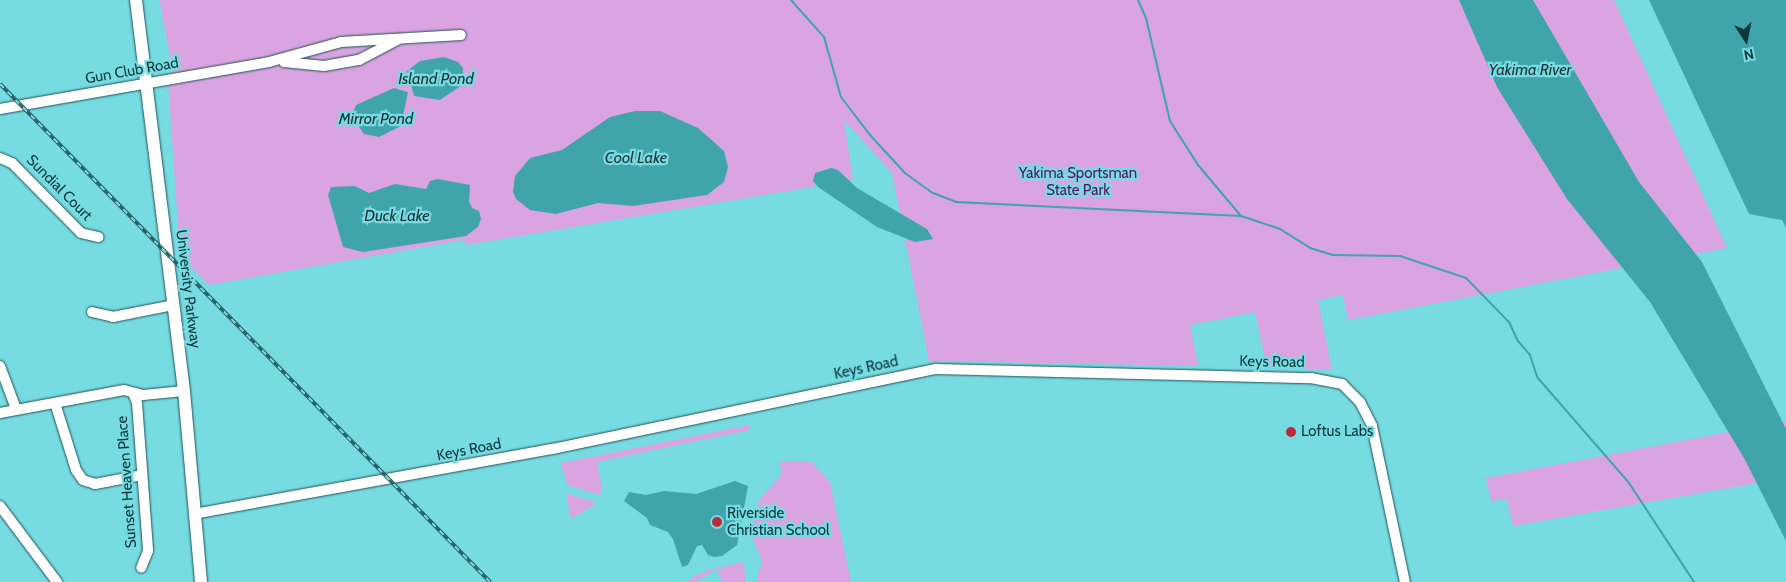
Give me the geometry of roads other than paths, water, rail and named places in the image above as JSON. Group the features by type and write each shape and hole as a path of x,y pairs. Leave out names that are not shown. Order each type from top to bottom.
{"main road":[{"name":"University Parkway","path":"136,0 184,391 201,582"}],"street":[{"name":"Gun Club Road","path":"0,109 269,62 341,42 461,35"},
{"name":"Gun Club Road","path":"269,62 293,61 324,66 359,60 399,39"},
{"name":"Sundial Court","path":"0,158 12,163 81,233 99,237"},
{"path":"92,312 113,317 173,305"},
{"path":"0,366 16,410"},
{"name":"Keys Road","path":"194,514 552,449 936,369 1311,378 1342,384 1360,402 1372,426 1405,582"},
{"path":"0,413 124,390 133,393 184,391"},
{"name":"Sunset Heaven Place","path":"133,393 148,551 141,568"},
{"path":"55,403 76,470 83,480 95,484 142,474"},
{"path":"0,506 57,582"}],"water":[{"name":"Yakima River","path":"1459,0 1533,0 1639,182 1702,262 1786,429 1786,541 1744,458 1650,302 1567,199 1497,87"},
{"path":"1649,0 1786,0 1786,228 1782,220 1749,214"},
{"name":"Island Pond","path":"444,57 458,62 463,68 462,85 440,100 414,96 407,71 420,61"},
{"name":"Mirror Pond","path":"394,88 408,92 401,126 379,137 364,134 355,121 353,112 356,105"},
{"name":"Cool Lake","path":"635,111 660,111 698,128 724,151 728,167 724,182 707,195 633,206 598,203 556,214 530,210 516,199 513,192 515,176 530,158 562,150 610,117"},
{"path":"831,168 838,170 857,188 927,229 933,239 915,242 877,227 818,187 813,181 815,173"},
{"name":"Duck Lake","path":"438,179 470,185 469,201 472,208 479,211 481,219 478,227 466,236 363,252 343,247 328,195 331,187 355,186 369,193 395,184 426,189 430,181"},
{"path":"735,481 748,486 737,545 722,556 714,557 708,555 702,545 697,546 688,565 682,567 673,539 668,532 650,525 647,518 624,501 629,492 646,495 664,491 696,494"}],"waterway":[{"path":"791,0 824,37 841,97 870,135 905,173 933,193 956,202 1241,216"},
{"path":"1138,0 1146,18 1170,121 1198,165 1241,216 1280,229 1310,248 1333,255 1400,256 1466,278 1509,322 1518,341 1530,355 1537,377 1629,483 1694,582"}],"railway":[{"path":"0,84 490,582"}],"place":[{"name":"Loftus Labs","path":"1291,432"},
{"name":"Riverside Christian School","path":"717,522"}],"park label":[{"name":"Yakima Sportsman State Park","path":"1078,182"}]}
